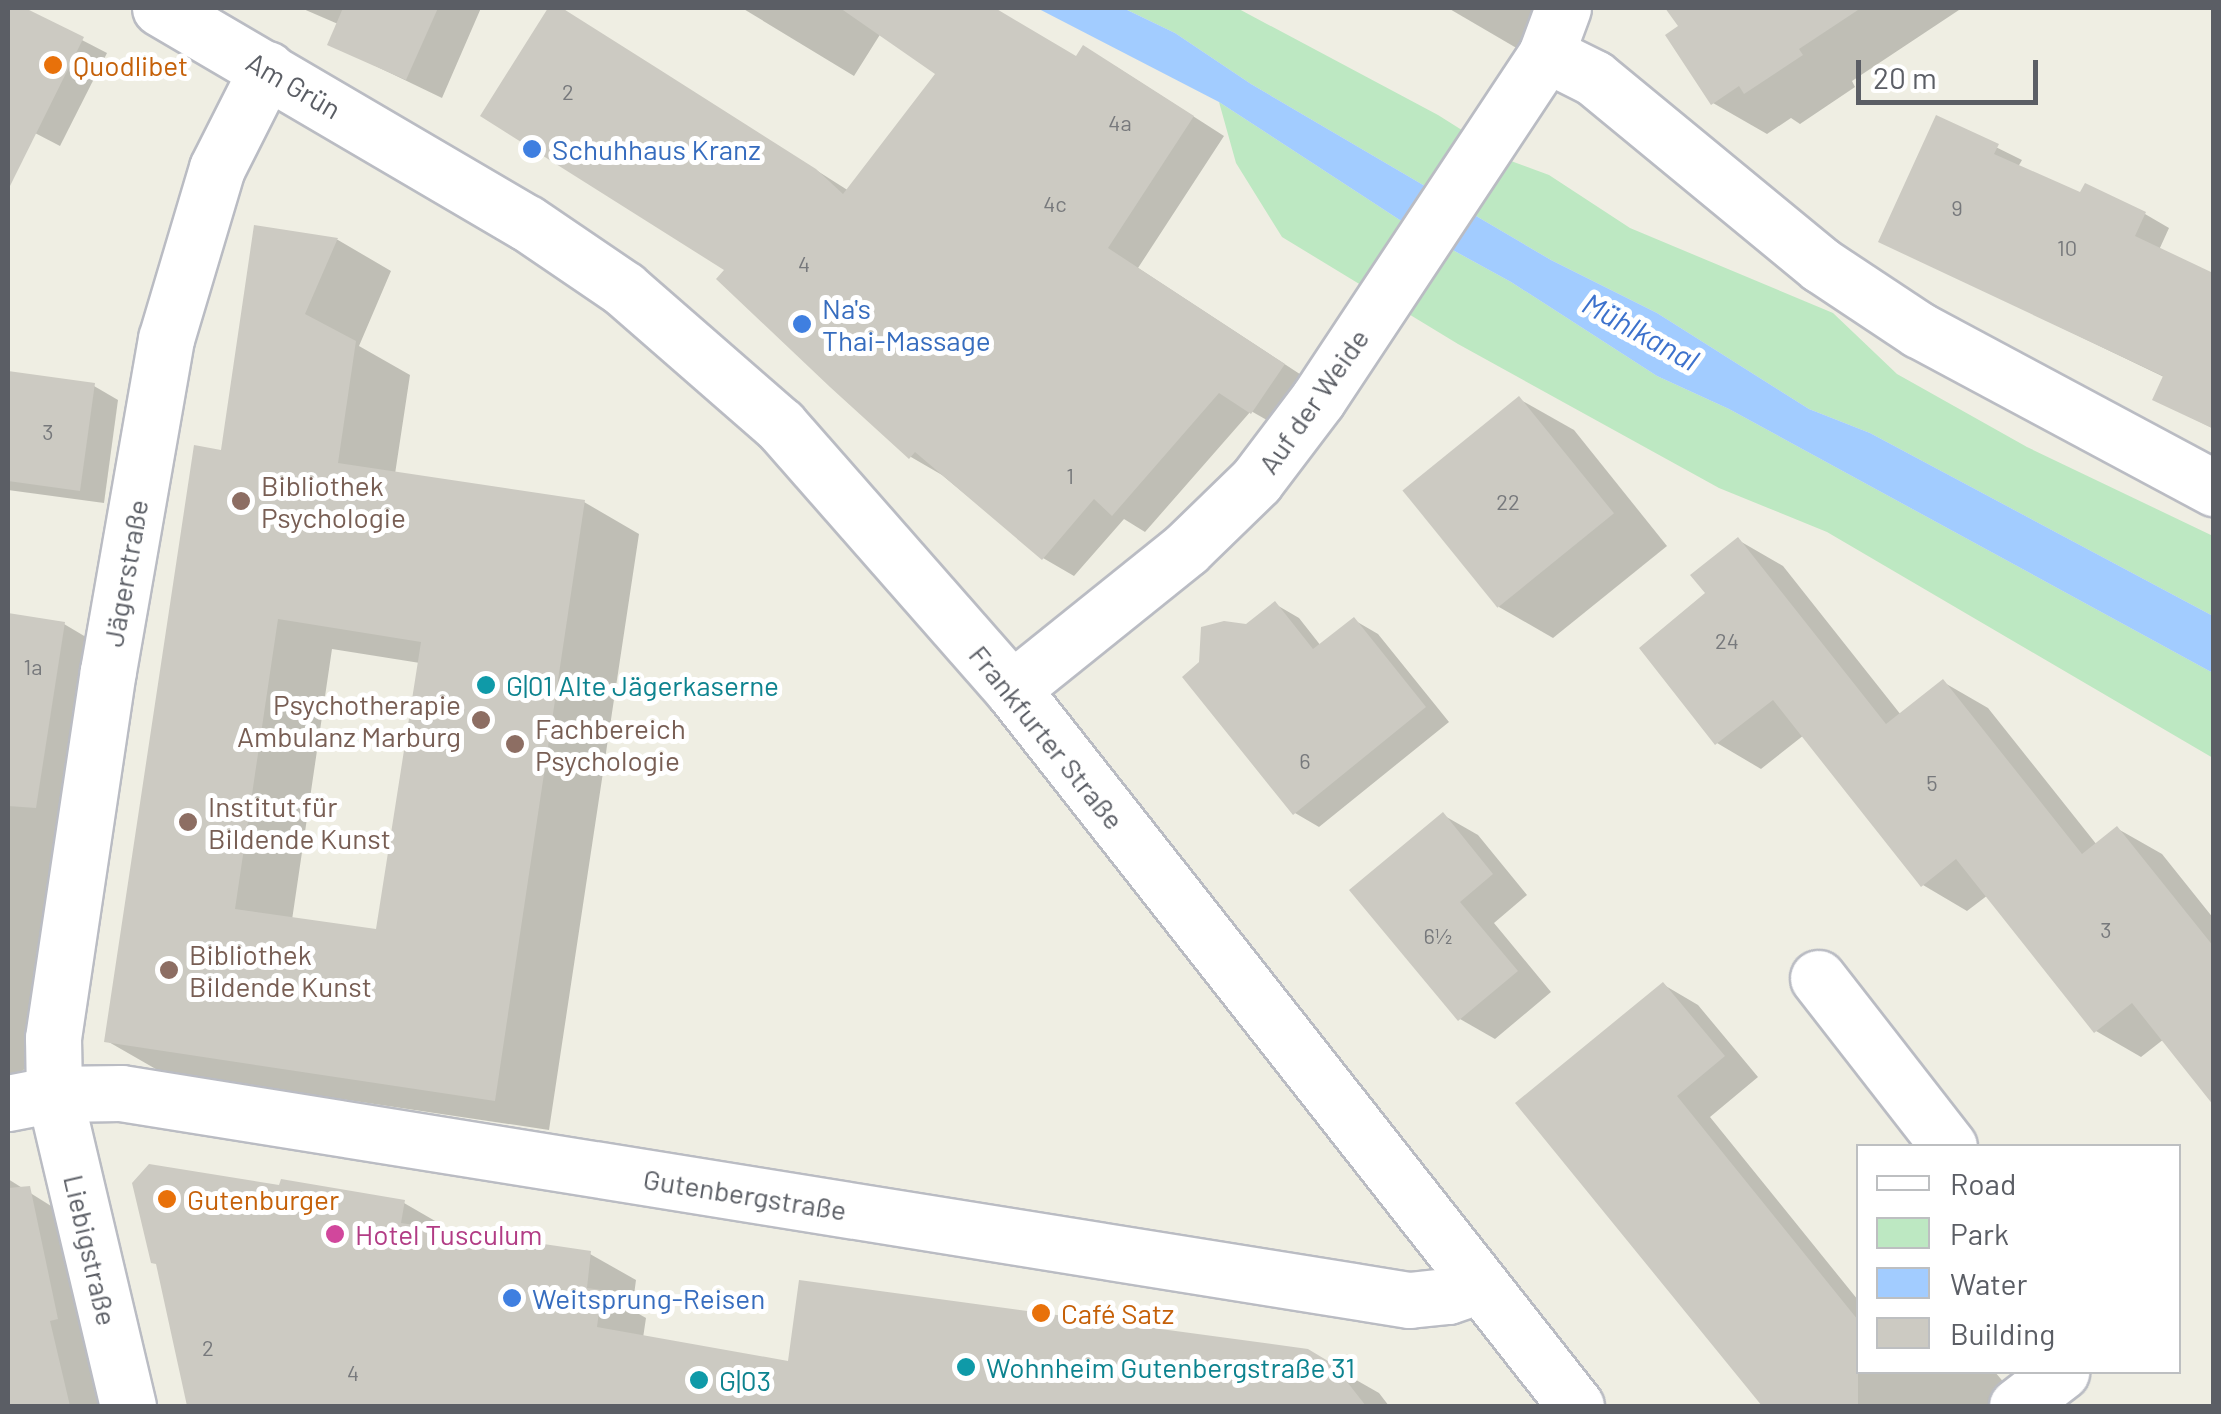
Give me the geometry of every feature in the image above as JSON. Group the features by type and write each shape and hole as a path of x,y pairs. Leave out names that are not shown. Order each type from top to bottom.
{"street":[{"name":"Am Grün","path":"160,8 426,163"},
{"name":"Auf der Weide","path":"1012,689 1186,549 1256,482 1374,314 1555,31 1594,78 1821,264 1919,330 2214,488"},
{"name":"Jägerstraße","path":"31,1099 53,1038 108,671 166,339 217,168 267,69"},
{"name":"Frankfurter Straße","path":"426,163 624,289 780,426 1012,689 1576,1406"},
{"path":"1818,978 1947,1144"},
{"name":"Gutenbergstraße","path":"31,1099 122,1094 1409,1300 1448,1296 1480,1285"},
{"name":"Liebigstraße","path":"31,1099 128,1406"},
{"path":"2017,1406 2058,1374"}],"green space":[{"path":"1123,8 1237,8 1438,115 1511,161 1549,175 1630,228 1833,313 1897,374 2027,447 2213,536 2213,616 1870,433 1809,409 1657,313 1551,260 1251,84 1175,33"},
{"path":"1219,102 1409,226 1511,282 1657,376 1729,409 2213,673 2213,758 1827,532 1719,488 1458,344 1282,237 1236,163"}],"water":[{"name":"Mühlkanal","path":"1037,8 1123,8 1175,33 1251,84 1551,260 1657,313 1809,409 1870,433 2213,616 2213,673 1729,409 1657,376 1511,282 1409,226 1219,102"}],"building":[{"path":"8,8 25,8 84,37 8,190"},
{"path":"343,8 438,8 406,80 327,45"},
{"path":"548,8 562,8 816,169 843,194 935,74 840,8 995,8 1076,56 1083,45 1194,116 1108,248 1285,364 1251,414 1219,393 1112,516 1094,499 1042,560 915,452 909,459 830,387 716,279 724,270 480,116"},
{"path":"1665,8 1861,8 1799,49 1803,55 1744,94 1739,86 1711,105 1665,35 1678,26"},
{"path":"1936,115 1999,144 1994,154 2080,192 2085,183 2146,212 2135,236 2211,272 2214,268 2214,429 2152,400 2163,376 1878,242"},
{"name":"G|01 Alte Jägerkaserne","path":"254,225 338,238 305,314 356,341 338,463 585,500 495,1101 104,1042 194,445 221,450","holes":["278,619 421,642 376,929 235,909"]},
{"path":"8,371 95,383 80,491 8,481"},
{"path":"1519,396 1614,513 1497,608 1402,490"},
{"path":"1738,537 1886,724 1943,679 2082,854 2117,826 2214,947 2214,1106 2132,1003 2094,1033 1956,859 1921,887 1773,700 1715,745 1639,648 1705,593 1690,575"},
{"path":"1275,601 1313,649 1354,617 1426,707 1293,815 1182,677 1199,662 1201,627 1224,621 1246,624"},
{"path":"8,613 65,622 36,808 8,806"},
{"path":"1443,812 1493,874 1460,902 1518,971 1458,1021 1349,890"},
{"path":"1663,982 1725,1056 1677,1096 1856,1318 1858,1406 1762,1406 1515,1103"},
{"path":"149,1164 279,1185 281,1179 405,1200 401,1223 591,1251 587,1288 602,1290 597,1327 788,1361 799,1280 1308,1349 1333,1364 1366,1406 187,1406 156,1264 151,1263 132,1183"},
{"path":"30,1186 58,1319 50,1321 70,1406 8,1406 8,1188"}],"place":[{"name":"Quodlibet","path":"53,65"},
{"name":"Schuhhaus Kranz","path":"532,149"},
{"name":"Na's Thai-Massage","path":"802,324"},
{"name":"Bibliothek Psychologie","path":"241,501"},
{"name":"G|01 Alte Jägerkaserne","path":"486,685"},
{"name":"Psychotherapie Ambulanz Marburg","path":"481,720"},
{"name":"Fachbereich Psychologie","path":"515,744"},
{"name":"Institut für Bildende Kunst","path":"188,822"},
{"name":"Bibliothek Bildende Kunst","path":"169,970"},
{"name":"Gutenburger","path":"167,1199"},
{"name":"Hotel Tusculum","path":"335,1234"},
{"name":"Weitsprung-Reisen","path":"512,1298"},
{"name":"Café Satz","path":"1041,1313"},
{"name":"Wohnheim Gutenbergstraße 31","path":"966,1367"},
{"name":"G|03","path":"699,1380"}]}
